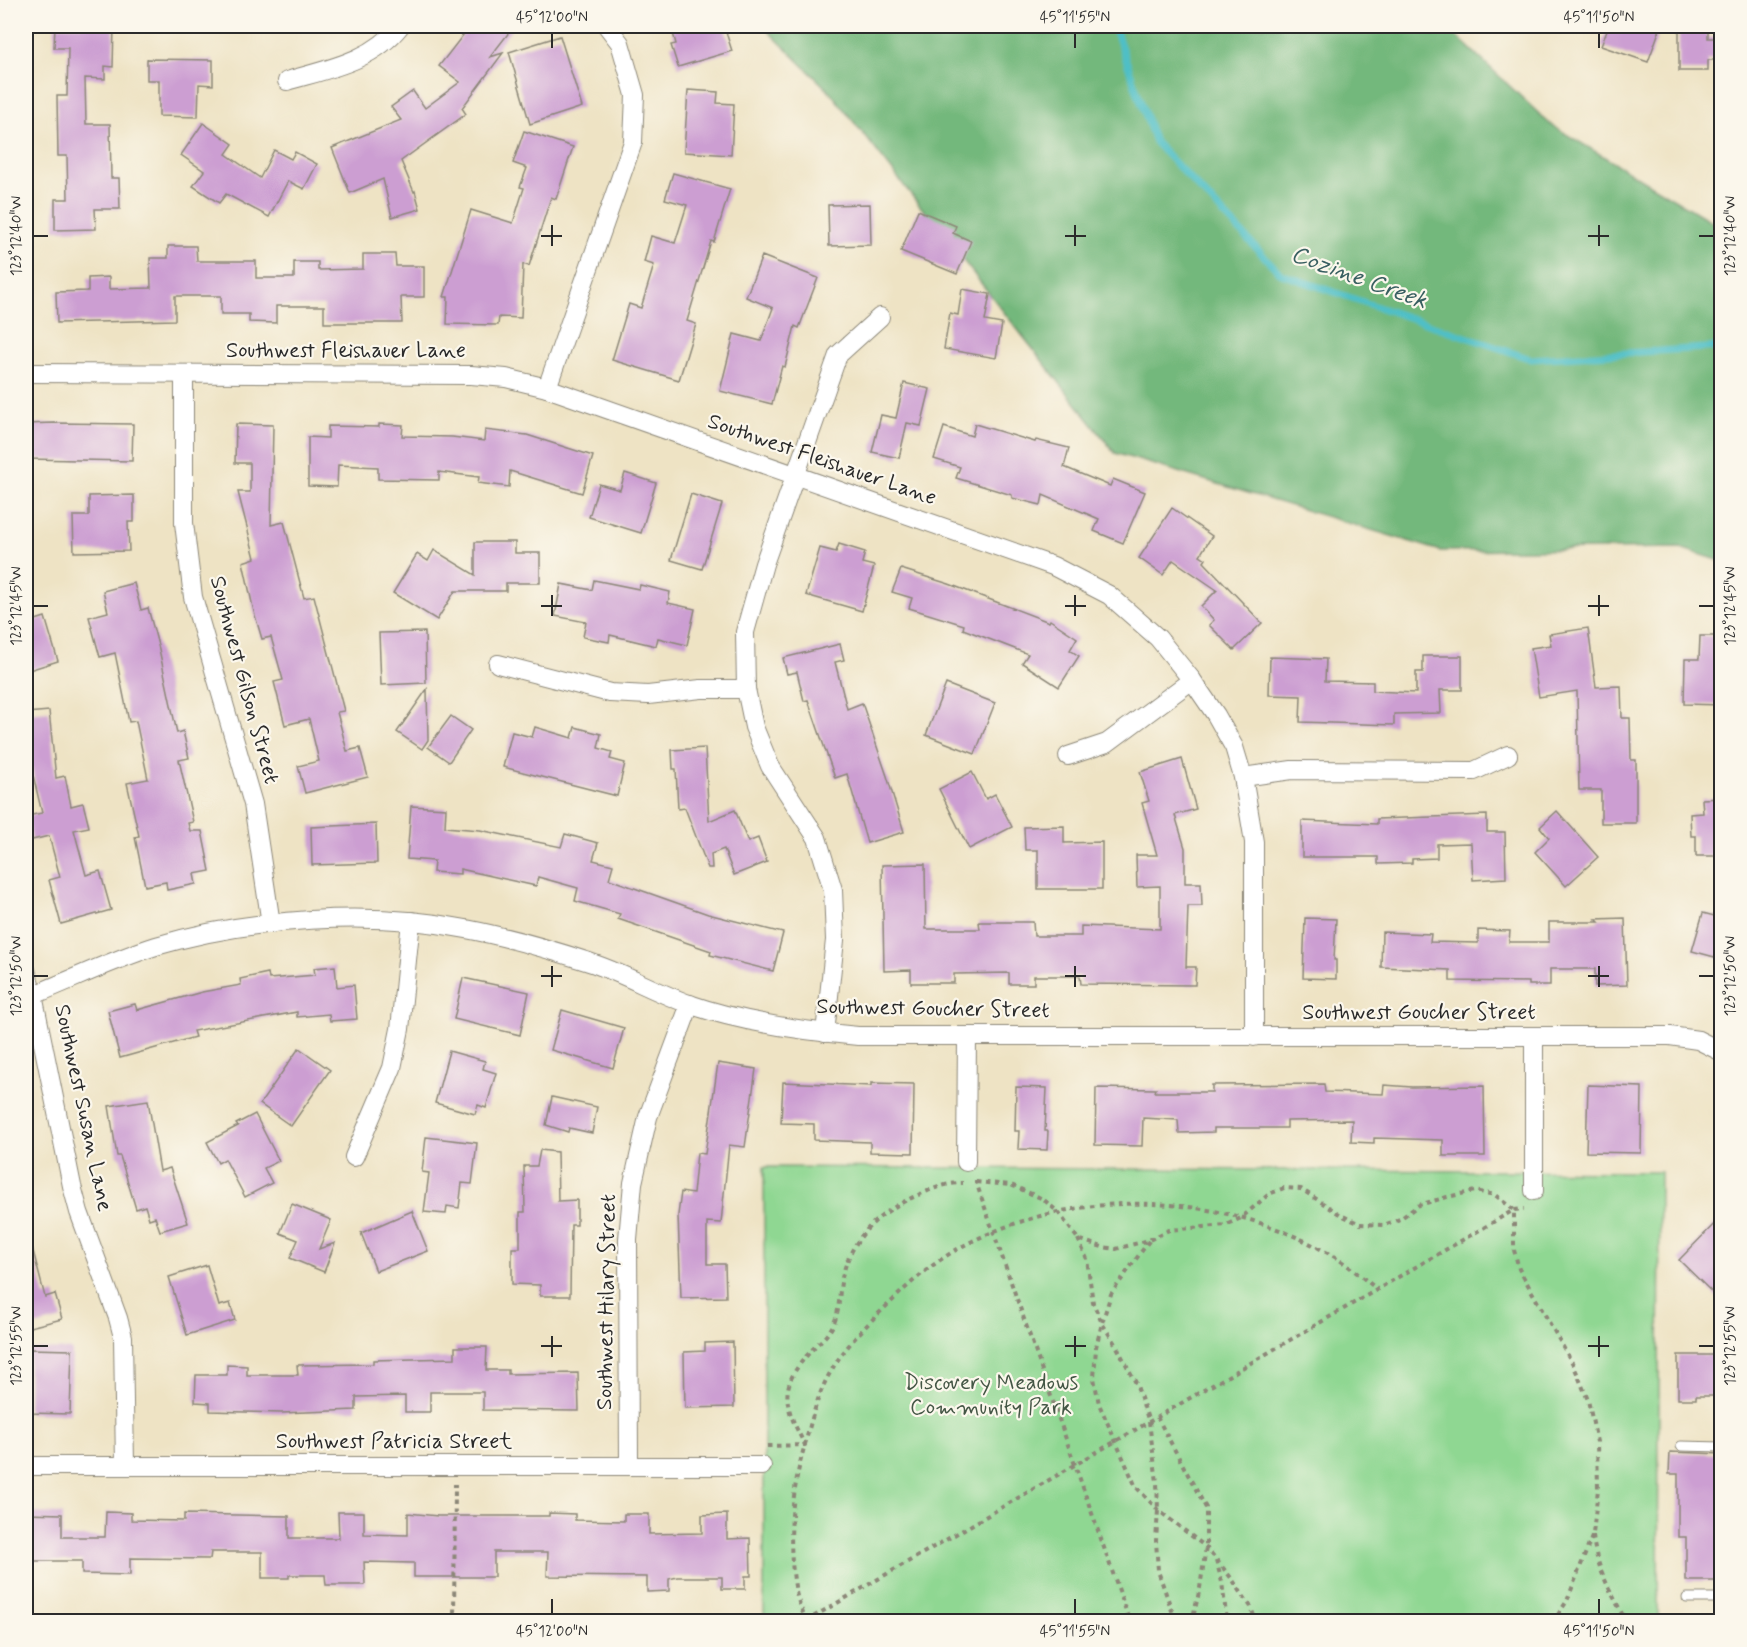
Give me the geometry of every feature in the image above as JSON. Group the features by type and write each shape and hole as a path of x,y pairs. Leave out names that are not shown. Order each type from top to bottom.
{"street":[{"path":"286,81 346,63 372,52 390,39 400,26"},
{"path":"548,388 633,142 635,95 620,43 608,26"},
{"path":"825,1033 835,940 833,890 817,838 770,766 754,728 746,689 745,632 764,564 838,355 880,317"},
{"name":"Southwest Fleishauer Lane","path":"26,373 471,375 506,378 548,388 1053,566 1109,595 1158,638 1192,680 1234,747 1243,777 1254,842 1254,1037"},
{"name":"Southwest Gilson Street","path":"184,375 184,523 194,597 253,804 272,924"},
{"path":"498,664 610,693 648,695 701,689 746,689"},
{"path":"1068,756 1107,743 1192,680"},
{"path":"1243,777 1292,770 1474,771 1508,755"},
{"name":"Southwest Goucher Street","path":"29,996 156,946 216,932 272,924 334,919 411,921 466,928 529,944 592,963 690,1004 765,1024 825,1033 858,1036 1670,1036 1698,1040 1722,1052"},
{"path":"354,1157 392,1068 400,1029 411,921"},
{"name":"Southwest Susan Lane","path":"26,970 29,996 72,1186 123,1337 125,1466"},
{"name":"Southwest Hilary Street","path":"629,1466 628,1239 633,1183 648,1117 690,1004"},
{"path":"966,1162 967,1036"},
{"path":"1534,1037 1534,1200"},
{"name":"Southwest Patricia Street","path":"26,1466 762,1466"}],"lane":[{"path":"1681,1446 1722,1447"},
{"path":"1687,1598 1722,1598"}],"path":[{"path":"976,1182 1130,1622"},
{"path":"805,1445 789,1415 787,1393 791,1376 810,1351 823,1340 834,1323 840,1303 842,1276 848,1259 862,1234 879,1216 897,1203 948,1183 976,1182 1011,1185 1043,1199 1058,1212 1078,1239 1087,1259 1093,1303 1136,1383 1149,1422 1154,1452 1158,1510 1155,1541 1158,1571 1176,1622"},
{"path":"1078,1239 1116,1249 1149,1240 1169,1230 1226,1225 1241,1218 1269,1194 1284,1188 1301,1189 1341,1215 1360,1224 1384,1225 1400,1219 1419,1205 1475,1191 1495,1195 1514,1210"},
{"path":"1377,1289 1338,1259 1302,1240 1241,1218 1199,1208 1159,1204 1122,1203 1058,1212 993,1233 960,1248 916,1278 867,1323 831,1371 811,1418 797,1471 792,1556 796,1593 806,1621 1534,1200"},
{"path":"1514,1210 1514,1250 1519,1269 1574,1366 1588,1400 1597,1442 1598,1489 1593,1534 1596,1557 1626,1622"},
{"path":"1149,1240 1111,1294 1102,1323 1096,1347 1094,1378 1099,1404 1136,1487 1158,1510 1206,1547 1251,1607 1256,1622"},
{"path":"1157,1417 1206,1508 1206,1547 1192,1622"},
{"path":"762,1466 767,1446 805,1445"},
{"path":"454,1622 455,1466"},
{"path":"1553,1622 1567,1601 1593,1534"},
{"path":"1215,1559 1222,1582 1227,1622"}],"green space":[{"path":"763,26 1446,26 1551,125 1721,227 1721,561 1680,548 1441,551 1115,453 831,93"},
{"name":"Discovery Meadows Community Park","path":"764,1167 1660,1172 1658,1621 764,1622"}],"building":[{"path":"55,26 114,26 113,67 105,66 105,79 85,78 86,124 110,124 111,178 119,178 120,209 95,209 96,229 55,230 55,199 68,199 67,156 58,156 57,96 67,96 68,48 54,48"},
{"path":"470,26 514,26 490,57 503,53 462,108 466,114 401,161 415,191 420,209 392,217 383,179 350,193 332,148 401,120 391,107 413,91 425,108 460,82 439,66"},
{"path":"671,26 724,26 732,51 678,67 671,45 676,44"},
{"path":"1609,26 1661,26 1648,62 1601,46"},
{"path":"1679,26 1708,26 1708,38 1719,38 1719,60 1708,60 1708,71 1679,71"},
{"path":"560,36 582,107 530,124 509,52"},
{"path":"147,59 213,60 213,85 199,84 198,117 159,116 159,80 147,80"},
{"path":"688,90 718,92 717,103 734,104 731,155 684,152"},
{"path":"203,123 233,144 226,154 260,178 274,150 291,159 295,152 317,164 304,189 288,181 269,217 226,194 219,203 193,186 204,171 181,155"},
{"path":"524,131 573,147 556,199 551,197 529,266 523,264 521,318 499,317 498,325 447,324 448,297 444,297 471,210 513,223 524,188 520,187 527,168 513,163"},
{"path":"673,173 730,189 714,242 711,241 687,321 696,324 679,380 612,360 629,304 641,308 654,265 644,262 651,236 675,243 687,205 665,199"},
{"path":"870,204 871,245 829,246 828,205"},
{"path":"918,210 956,226 953,233 971,241 957,274 901,251"},
{"path":"168,246 196,246 197,261 256,261 256,278 294,278 294,262 318,262 318,270 363,269 363,254 395,254 396,266 424,266 424,297 401,297 402,323 324,323 324,306 276,306 276,323 249,322 249,314 221,314 221,296 175,296 175,320 57,323 56,292 88,291 88,278 109,277 109,289 151,288 150,258 168,258"},
{"path":"762,256 818,278 799,328 795,326 785,367 782,366 772,404 720,391 734,334 761,341 773,308 746,297"},
{"path":"962,289 990,294 985,321 1002,324 996,358 944,349 950,313 958,315"},
{"path":"904,383 930,389 921,426 907,423 899,458 872,452 881,415 896,418"},
{"path":"26,424 133,424 132,461 26,459"},
{"path":"236,424 273,425 271,525 284,522 304,598 314,596 344,711 337,712 347,751 360,748 368,777 305,793 298,766 319,761 309,719 285,725 274,682 283,680 271,637 262,639 254,612 243,562 255,558 238,492 250,492 250,463 235,463"},
{"path":"379,424 403,425 402,436 452,437 484,441 485,430 527,435 593,456 582,493 510,471 509,487 478,483 479,477 439,472 439,480 378,479 378,467 338,465 337,487 308,486 308,437 328,438 328,426 379,427"},
{"path":"975,424 1035,442 1036,440 1069,448 1064,467 1110,486 1113,479 1145,492 1123,543 1094,531 1099,519 1043,495 1041,505 1012,498 1012,495 956,478 960,467 934,459 944,427 972,436"},
{"path":"625,473 656,483 641,533 589,517 599,484 620,490"},
{"path":"691,494 722,504 702,569 671,560"},
{"path":"134,495 134,522 128,522 129,551 74,552 73,516 89,516 89,496"},
{"path":"1172,508 1212,536 1200,555 1206,559 1204,562 1262,623 1234,650 1209,625 1214,620 1201,606 1217,590 1173,560 1163,575 1139,558"},
{"path":"475,542 515,542 515,553 540,553 540,583 506,583 506,591 455,591 437,620 393,593 417,554 428,561 434,550 475,575"},
{"path":"839,544 865,552 862,563 874,566 862,611 806,595 820,548 836,552"},
{"path":"901,569 949,584 1049,622 1050,620 1077,638 1070,650 1079,656 1059,687 1022,663 1028,654 963,629 964,625 909,608 912,598 892,592"},
{"path":"594,580 639,589 640,585 670,592 668,603 695,609 687,645 658,638 656,646 610,635 609,642 583,637 586,622 555,616 561,584 592,590"},
{"path":"134,583 141,610 148,608 177,733 183,731 189,758 179,760 193,822 188,823 190,831 202,831 210,871 194,874 196,884 167,890 166,882 145,886 135,837 139,836 127,783 148,779 136,721 129,722 115,653 100,657 89,617 108,612 103,591"},
{"path":"45,617 58,661 26,671 26,623"},
{"path":"1588,628 1596,687 1621,686 1622,718 1630,718 1631,760 1636,760 1636,823 1601,823 1601,790 1579,790 1577,691 1539,697 1531,648 1551,645 1549,634"},
{"path":"425,632 426,683 381,685 379,633"},
{"path":"1700,636 1717,636 1716,661 1722,662 1722,705 1684,704 1685,659 1699,659"},
{"path":"840,644 844,660 835,662 847,709 862,703 904,832 867,843 847,774 835,778 808,700 804,701 797,672 787,674 783,658"},
{"path":"1423,656 1462,656 1462,690 1440,690 1441,713 1394,714 1394,725 1300,722 1301,696 1269,695 1270,657 1326,659 1325,681 1373,682 1373,691 1416,693 1416,672 1423,672"},
{"path":"946,684 995,703 975,754 926,735"},
{"path":"427,689 428,740 422,749 397,732"},
{"path":"49,711 56,778 65,776 71,806 83,803 89,827 74,830 86,875 100,871 111,910 61,924 49,880 60,877 49,836 32,840 27,816 42,813 29,758 26,758 26,713"},
{"path":"451,716 471,730 449,762 428,747"},
{"path":"535,727 572,738 575,727 601,734 598,748 612,752 610,759 625,763 617,796 503,767 512,732 532,737"},
{"path":"705,748 709,821 735,810 748,842 758,838 767,862 734,875 724,849 711,854 712,868 708,868 685,808 678,809 676,769 673,769 672,750"},
{"path":"1182,759 1196,809 1175,815 1185,848 1185,883 1201,883 1202,906 1188,906 1186,967 1196,967 1195,985 1081,984 1080,976 1034,976 1034,984 1009,984 1009,973 954,974 954,983 911,983 911,970 884,971 882,865 925,864 926,929 980,929 979,922 1033,922 1034,936 1081,936 1081,926 1160,929 1160,886 1137,887 1136,855 1157,855 1142,803 1149,801 1140,772"},
{"path":"972,772 986,799 995,794 1012,827 969,849 939,789"},
{"path":"1722,798 1722,856 1696,856 1696,836 1691,836 1690,814 1703,813 1702,799"},
{"path":"411,806 446,808 445,827 480,830 561,847 565,834 598,843 593,860 613,865 609,879 708,914 783,933 773,971 710,955 711,951 618,919 620,914 575,901 578,888 538,877 536,886 460,869 460,874 433,872 434,861 407,859"},
{"path":"1557,811 1598,857 1566,886 1535,852 1549,838 1540,827"},
{"path":"1487,815 1487,832 1505,832 1506,878 1473,880 1471,843 1437,844 1437,858 1412,859 1412,863 1378,864 1378,857 1302,857 1302,821 1377,824 1377,819"},
{"path":"376,824 377,863 312,865 311,827"},
{"path":"1064,826 1064,843 1102,842 1102,889 1038,889 1038,850 1025,850 1024,827"},
{"path":"1703,913 1722,918 1722,959 1692,951"},
{"path":"1305,918 1336,919 1334,960 1336,960 1336,979 1303,978"},
{"path":"1625,918 1627,985 1595,986 1595,969 1550,969 1550,985 1529,985 1529,982 1450,981 1450,970 1381,967 1382,932 1431,934 1430,942 1478,943 1478,930 1510,931 1509,942 1549,942 1549,922 1599,922 1596,919"},
{"path":"335,966 337,987 354,985 357,1019 330,1021 329,1014 297,1017 297,1012 193,1031 195,1037 120,1058 108,1011 135,1004 137,1010 202,992 241,985 240,979 268,973 269,979 315,975 314,968"},
{"path":"463,978 529,992 520,1035 454,1019"},
{"path":"562,1010 624,1028 613,1068 551,1050"},
{"path":"299,1048 330,1070 291,1126 260,1104"},
{"path":"449,1051 485,1061 483,1069 496,1073 486,1108 478,1105 475,1114 435,1103"},
{"path":"718,1063 756,1069 745,1147 729,1145 721,1223 707,1222 707,1264 725,1264 726,1297 681,1298 678,1215 681,1192 693,1194 697,1153 705,1154"},
{"path":"783,1082 871,1086 871,1083 914,1084 913,1153 870,1152 870,1142 814,1140 814,1124 781,1123"},
{"path":"1324,1084 1325,1092 1383,1094 1384,1085 1484,1086 1485,1156 1443,1156 1443,1140 1374,1138 1374,1143 1351,1142 1352,1120 1287,1121 1287,1128 1214,1128 1214,1132 1179,1133 1178,1120 1143,1118 1142,1146 1095,1145 1096,1088 1156,1089 1155,1092 1212,1092 1212,1085"},
{"path":"1588,1085 1642,1087 1641,1153 1586,1152"},
{"path":"1016,1087 1047,1088 1045,1131 1048,1131 1047,1150 1018,1149 1019,1131 1015,1131"},
{"path":"552,1097 597,1107 592,1133 569,1128 568,1132 546,1125"},
{"path":"148,1100 160,1171 170,1168 188,1223 160,1231 155,1217 149,1219 145,1206 136,1209 120,1156 117,1156 109,1106"},
{"path":"255,1114 279,1161 264,1168 272,1183 245,1197 225,1159 218,1163 207,1142"},
{"path":"426,1137 477,1143 472,1184 462,1183 459,1208 447,1206 446,1214 424,1212 429,1173 422,1172"},
{"path":"540,1150 557,1152 558,1201 577,1200 577,1225 571,1225 570,1296 540,1296 540,1285 512,1284 512,1248 520,1248 520,1212 525,1212 524,1166 537,1166"},
{"path":"292,1204 331,1220 319,1249 335,1243 324,1272 290,1258 298,1240 280,1233"},
{"path":"412,1211 428,1251 376,1271 361,1233"},
{"path":"1722,1216 1722,1302 1679,1260"},
{"path":"32,1247 45,1297 55,1294 62,1319 26,1328 26,1248"},
{"path":"207,1265 219,1306 230,1303 235,1320 187,1335 169,1277"},
{"path":"733,1342 734,1407 685,1408 684,1352 705,1351 705,1343"},
{"path":"455,1347 487,1347 486,1370 508,1370 508,1374 578,1373 579,1411 483,1410 483,1392 430,1392 430,1412 405,1412 405,1396 356,1397 356,1410 281,1413 210,1411 210,1403 195,1402 196,1375 227,1375 227,1365 247,1366 247,1375 298,1375 297,1365 373,1364 373,1360 455,1358"},
{"path":"29,1349 72,1350 70,1414 28,1413"},
{"path":"1678,1355 1722,1355 1722,1396 1678,1399"},
{"path":"1670,1452 1722,1454 1722,1581 1686,1581 1686,1537 1678,1537 1678,1474 1669,1474"},
{"path":"106,1512 131,1513 131,1520 184,1521 184,1514 289,1516 289,1538 339,1538 338,1512 364,1512 364,1534 408,1535 408,1513 438,1516 549,1516 549,1513 575,1514 575,1520 624,1521 624,1514 649,1514 649,1534 702,1533 702,1515 727,1514 727,1539 750,1538 751,1576 745,1576 745,1589 722,1589 722,1577 677,1577 669,1579 669,1591 647,1592 647,1577 547,1576 548,1552 494,1552 494,1577 414,1577 414,1563 364,1562 365,1585 326,1585 325,1575 262,1578 262,1552 211,1552 210,1559 130,1558 130,1575 82,1574 82,1561 26,1561 26,1513 62,1514 62,1537 105,1537"}],"waterway":[{"name":"Cozine Creek","path":"1114,26 1155,142 1281,274 1531,359 1722,347"}]}
